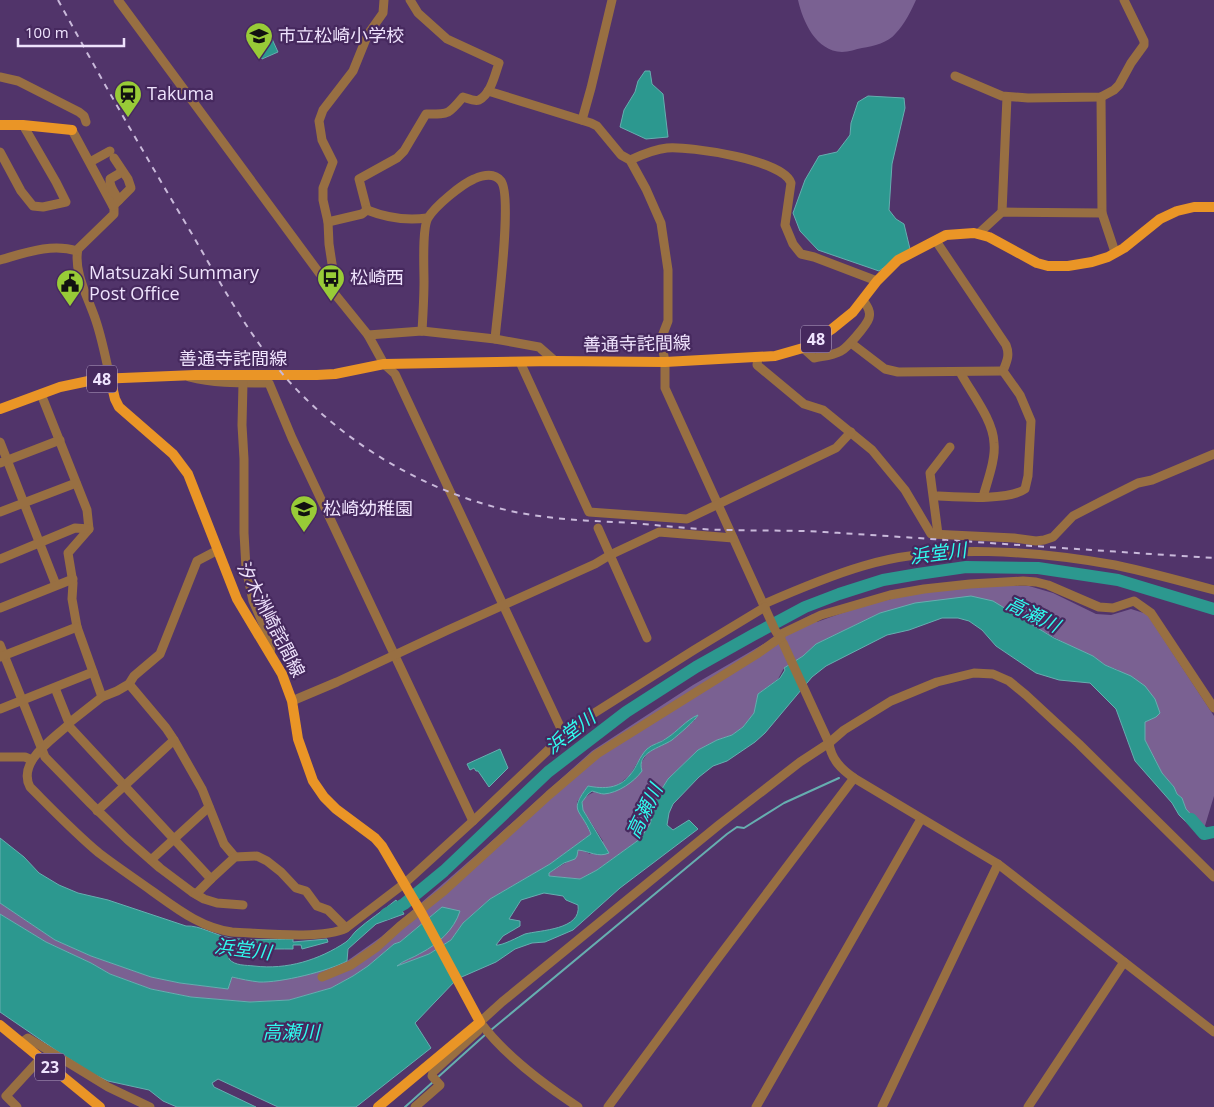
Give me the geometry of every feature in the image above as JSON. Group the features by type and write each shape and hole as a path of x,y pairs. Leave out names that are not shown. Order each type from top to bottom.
{"main road":[{"path":"0,126 23,125 72,130"},
{"name":"善通寺詫間線","path":"0,410 41,394 81,382 110,378 326,374 384,364 555,361 665,362 775,356 803,348 832,330 853,312 877,281 898,260 946,235 957,233 978,234 989,237 1037,263 1048,266 1068,266 1108,258 1124,248 1160,219 1177,211 1194,207 1214,207"},
{"name":"汐木洲崎詫間線","path":"110,378 119,407 181,463 188,474 237,599 282,674 292,701 298,739 313,781 324,797 336,809 375,838 382,846 484,1026"},
{"name":"23","path":"0,1025 100,1107"},
{"path":"378,1107 484,1026"}],"street":[{"path":"118,0 334,293 368,335 384,364 395,374 564,735"},
{"path":"334,293 328,222 323,200 323,188 333,162 322,140 319,121 323,110 353,71 368,34 383,13 384,0"},
{"path":"367,210 359,179 397,158 404,151 426,114 447,114 462,98 478,100 488,91 499,63 447,39 418,13 410,0"},
{"path":"582,120 600,55 612,0"},
{"path":"955,76 1008,97 1101,97 1119,85 1144,45 1144,41 1124,0"},
{"path":"0,77 18,81 79,112 84,116 86,122"},
{"path":"488,91 597,126 621,155 630,160 646,189 661,223 668,270 668,320 661,339 665,362 665,388 836,762 854,778 998,864 1214,1032"},
{"path":"1002,212 1008,97"},
{"path":"1101,97 1102,213 1115,252"},
{"path":"0,152 21,191 32,206 43,207 66,202 23,125"},
{"path":"72,130 116,203"},
{"path":"630,160 665,148 685,148 727,154 780,171 789,177 790,183 786,225 793,244 801,254 814,257 877,281"},
{"path":"90,162 112,155 128,180 131,188 116,203"},
{"path":"110,378 96,322 80,276 76,257 77,251 114,214 116,203 109,184 110,179 122,172"},
{"path":"422,331 424,242 427,218 459,187 475,178 493,175 502,181 505,202 504,252 494,339"},
{"path":"328,222 362,214 367,210"},
{"path":"367,210 387,218 403,220 427,218"},
{"path":"978,234 1002,212 1102,213"},
{"path":"936,241 1006,345 1009,357 1004,371"},
{"path":"0,260 52,248 67,248 77,251"},
{"path":"803,348 814,358 830,356 842,351 851,344 869,319 870,309 863,300"},
{"path":"368,335 422,331 494,339 539,347 555,361"},
{"path":"851,344 885,369 898,372 1004,371"},
{"path":"758,357 757,365 804,404 823,410 872,450 905,490 931,534 1044,540 1053,537 1073,516 1102,500 1138,483 1152,480 1214,454"},
{"path":"520,362 589,512 687,519 836,448 851,432"},
{"path":"938,496 972,498 1014,494 1025,489 1031,421 1020,395 1004,371"},
{"path":"960,372 983,411 993,435 994,451 983,497"},
{"path":"183,376 206,382 269,383 292,438 473,821"},
{"path":"243,383 242,425 246,568 253,601 272,644 270,652"},
{"path":"41,394 87,510 89,529 68,554 73,579 72,599 77,627 102,697"},
{"path":"4,462 60,440"},
{"path":"0,442 4,462 40,543 56,585"},
{"path":"938,534 930,473 950,448"},
{"path":"0,512 76,483"},
{"path":"0,559 75,528 89,529"},
{"path":"598,528 648,638"},
{"path":"292,701 595,564 659,532 733,538"},
{"path":"218,550 197,561 160,654 134,676 128,684 102,697 68,724 32,760 26,773 30,787 98,852 196,920 217,930 232,932 320,934 346,928 404,883 564,735 620,695 764,606 817,582 863,566 919,555 977,552 1028,554 1084,560 1143,571 1214,590"},
{"path":"0,608 73,579"},
{"path":"322,977 352,965 366,956 444,891 597,754 756,654 780,636 821,615 906,592 970,584 1024,581 1048,585 1099,607 1113,608 1134,601 1151,613 1214,708"},
{"path":"2,656 77,627"},
{"path":"0,645 2,656 23,700 46,757 97,811 151,860 204,899 217,903 243,906"},
{"path":"0,709 93,672"},
{"path":"415,1107 440,1086 435,1080 437,1067 484,1026 502,1002 702,839 844,730 891,701 937,682 974,673 993,674 1009,681 1045,712 1214,877"},
{"path":"128,684 174,740 202,789 224,844 235,857"},
{"path":"54,688 68,724 211,879"},
{"path":"97,811 174,740"},
{"path":"0,756 25,757 32,760"},
{"path":"608,1107 854,778"},
{"path":"151,860 208,807"},
{"path":"756,1107 921,818"},
{"path":"196,894 235,857 257,856 281,872 296,888 306,891 317,906 328,910 346,928"},
{"path":"882,1107 998,864"},
{"path":"1028,1107 1124,962"},
{"path":"484,1026 520,1063 578,1107"},
{"path":"21,1043 28,1038 108,1087 150,1107"},
{"path":"17,1107 6,1096 40,1059"}],"shaded area":[{"path":"798,0 916,0 902,26 885,42 842,52 825,47 812,34 803,17"},
{"path":"995,586 1029,586 1053,593 1096,614 1111,615 1131,609 1147,614 1214,716 1214,796 1204,829 1186,809 1182,798 1162,773 1145,740 1144,722 1156,717 1118,670 1105,665 1093,656 1072,647 1017,617 890,611 880,613 816,644 803,656 784,668 778,679 758,694 754,713 743,727 732,735 698,750 668,779 658,795 650,824 640,839 597,870 580,879 549,876 549,873 577,856 578,850 590,854 603,841 583,810 582,802 594,792 618,789 640,765 648,752 672,739 695,720 693,718 669,737 648,748 630,775 617,786 603,789 588,786 577,802 591,834 550,864 490,899 463,923 451,940 429,954 395,967 420,954 442,907 368,966 331,988 289,1000 250,1002 191,997 151,989 110,974 46,942 0,914 0,903 55,940 91,956 151,977 180,983 228,989 232,977 261,982 325,969 347,961 381,937 592,751 693,685 774,638 774,634 813,614 817,622 868,605 909,595 940,590"}],"water":[{"path":"267,28 278,52 262,59 252,34"},
{"path":"645,71 650,71 652,84 663,94 668,137 646,139 620,127 624,110"},
{"path":"868,96 904,98 905,108 892,164 889,210 896,219 904,224 910,249 879,271 818,250 800,231 793,213 805,180 819,156 837,152 850,135 851,123 858,102"},
{"path":"971,596 993,601 1054,638 1093,656 1105,665 1131,676 1145,686 1155,699 1160,713 1145,722 1145,740 1162,773 1182,798 1186,809 1204,829 1200,835 1179,815 1172,803 1135,761 1116,709 1090,683 1059,680 1036,673 996,646 982,630 969,621 958,618 942,618 909,630 887,635 826,666 812,677 765,733 727,761 713,766 699,777 673,804 667,825 673,830 689,820 698,829 620,888 573,930 545,942 532,943 515,949 496,962 457,979 415,1023 431,1048 356,1107 278,1107 218,1079 212,1083 214,1087 256,1107 177,1107 163,1101 149,1090 108,1081 93,1074 0,1012 0,914 46,942 110,974 151,989 191,997 250,1002 289,1000 331,988 368,966 442,907 460,911 450,930 439,941 397,966 429,954 451,940 463,923 490,899 550,864 591,834 577,806 578,801 588,786 605,788 626,780 647,749 665,740 698,715 672,740 650,751 642,759 642,771 630,783 609,793 603,794 592,791 582,802 583,810 609,853 597,855 578,850 575,859 564,863 549,873 549,876 580,879 597,870 640,839 650,824 658,795 668,779 698,750 732,735 743,727 754,713 758,694 780,678 785,670 784,668 803,656 816,644 880,613 915,603","holes":["544,893 563,896 566,900 578,905 574,920 559,927 525,934 506,943 496,945 503,936 520,926 520,921 509,919 521,900"]},
{"path":"500,749 508,768 489,787 478,771 474,768 470,770 467,764"},
{"path":"0,838 24,857 39,873 59,885 78,893 108,900 186,926 197,927 231,938 254,940 293,939 293,942 327,939 328,942 302,949 301,945 293,945 293,949 253,951 230,957 231,961 241,965 266,967 290,965 314,959 346,942 356,931 396,900 404,914 376,924 348,949 347,961 317,972 268,982 256,982 232,977 228,989 180,983 151,977 91,956 55,940 0,903"}],"waterway":[{"name":"浜堂川","path":"386,914 404,904 444,871 548,772 626,712 696,667 753,635 805,607 839,594 883,580 966,567 1038,568 1118,580 1214,609"},
{"path":"491,1030 727,834 737,827 744,828 784,803 839,778"},
{"name":"高瀬川","path":"1191,819 1204,834 1214,832"},
{"path":"437,1078 486,1034"},
{"path":"405,1107 434,1081"}],"railway":[{"path":"58,0 124,118 217,277 243,320 271,360 304,397 351,437 377,455 432,485 490,506 520,513 562,519 682,528 824,532 1214,558"}],"place":[{"name":"市立松崎小学校","path":"259,60"},
{"name":"Takuma","path":"128,118"},
{"name":"松崎西","path":"331,302"},
{"name":"Matsuzaki Summary Post Office","path":"70,307"},
{"name":"松崎幼稚園","path":"304,533"}]}
